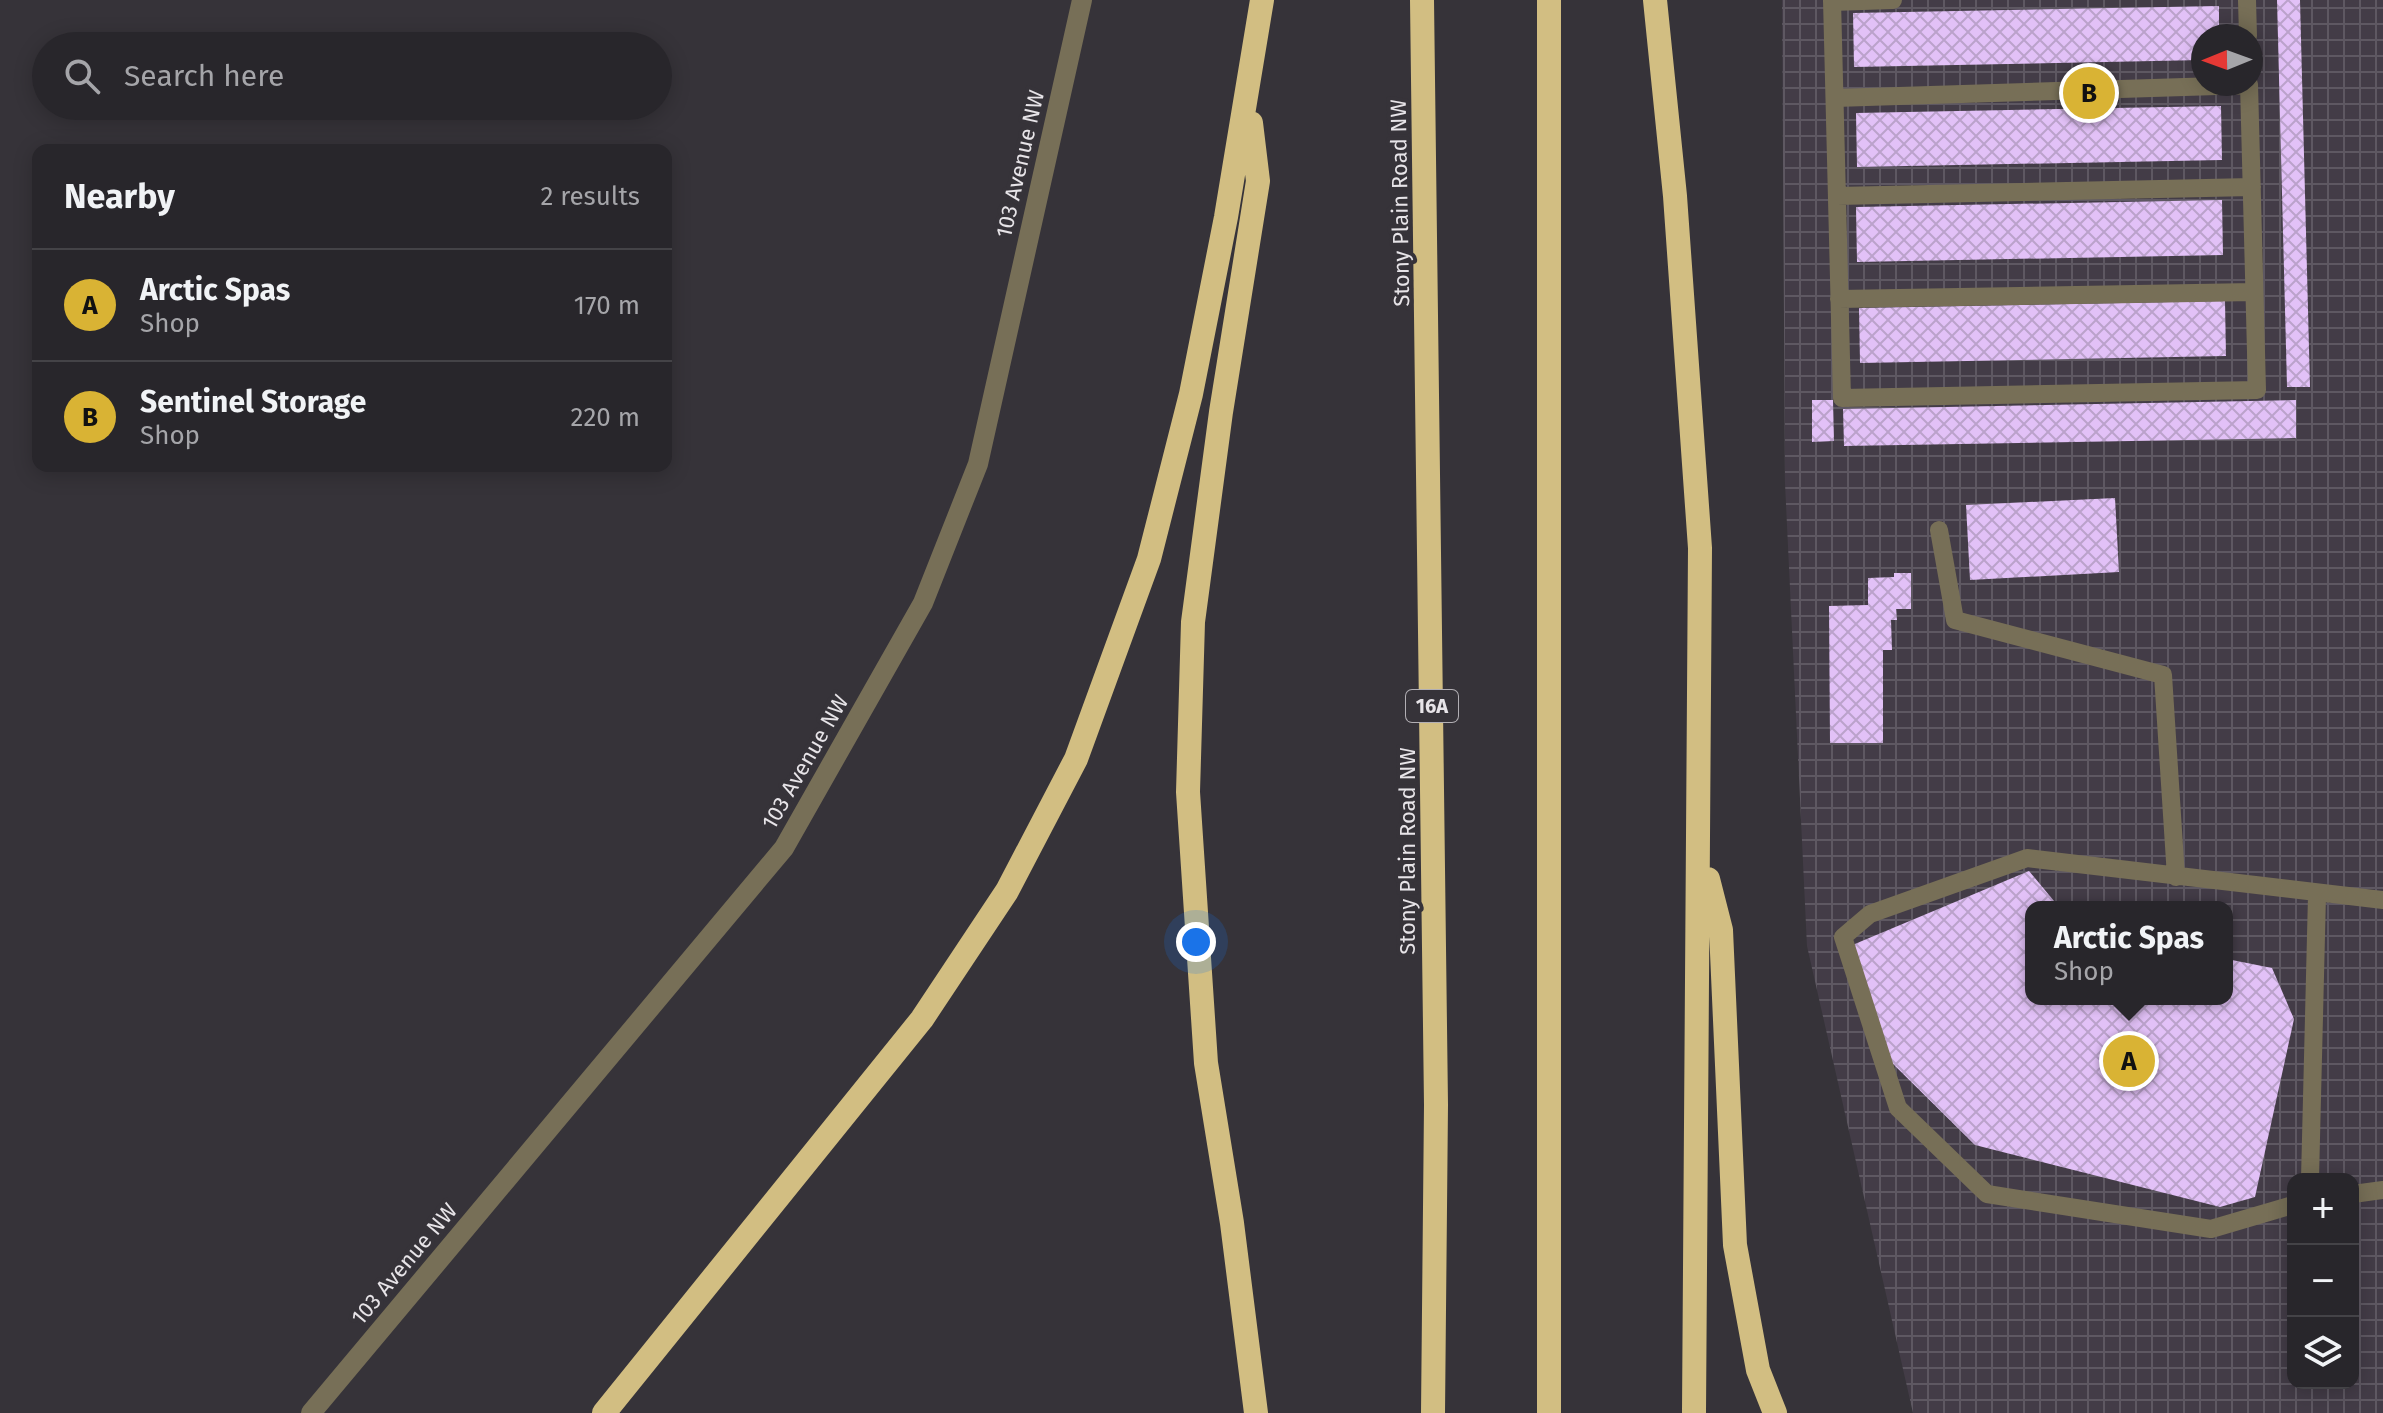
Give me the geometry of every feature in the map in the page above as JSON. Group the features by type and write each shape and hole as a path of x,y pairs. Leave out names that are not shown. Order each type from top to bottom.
{"highway":[{"path":"604,1413 922,1019 1007,891 1076,759 1149,559 1191,394 1247,97 1262,0"},
{"name":"Stony Plain Road NW","path":"1422,0 1435,1074 1433,1413"},
{"path":"1549,0 1549,1413"},
{"path":"1655,0 1675,196 1700,548 1694,1413"},
{"path":"1247,97 1258,181 1221,412 1193,622 1188,792 1206,1063 1232,1223 1256,1413"},
{"path":"1700,847 1721,930 1735,1245 1758,1370 1775,1413"}],"street":[{"name":"103 Avenue NW","path":"311,1413 784,848 923,603 978,464 1082,0"}],"lane":[{"path":"1893,0 1832,1 1842,398 2257,390 2249,96"},
{"path":"2247,0 2248,24"},
{"path":"1835,98 2191,87"},
{"path":"1837,196 2252,187"},
{"path":"1839,299 2254,292"},
{"path":"1939,530 1955,620 2163,675 2176,877"},
{"path":"2287,1207 2211,1229 1987,1194 1898,1108 1843,937 1870,914 2027,858 2317,895 2383,900"},
{"path":"2310,1173 2317,895"},
{"path":"2359,1193 2383,1190"}],"shaded area":[{"path":"1782,0 2383,0 2383,1413 1913,1413 1807,946 1785,483"}],"building":[{"path":"2277,0 2300,0 2310,387 2287,387"},
{"path":"2219,6 2219,24 2191,24 2191,60 1854,67 1853,13"},
{"path":"2221,106 2222,160 1857,167 1856,113"},
{"path":"2222,200 2223,255 1857,262 1856,207"},
{"path":"2225,301 2226,356 1860,363 1859,308"},
{"path":"1812,400 1833,400 1834,441 1812,442"},
{"path":"2296,400 2296,438 1844,446 1843,409"},
{"path":"2115,498 2119,572 1970,580 1966,505"},
{"path":"1894,573 1911,573 1911,609 1896,609 1897,620 1891,620 1892,650 1883,650 1883,743 1830,743 1829,606 1868,605 1868,578 1894,577"},
{"path":"2029,871 2054,901 2025,901 2025,1005 2233,1005 2233,960 2272,968 2294,1019 2255,1197 2220,1207 1975,1145 1887,1058 1850,946"}],"place":[{"name":"Sentinel Storage","path":"2089,93"},
{"name":"Arctic Spas","path":"2129,1061"}]}
